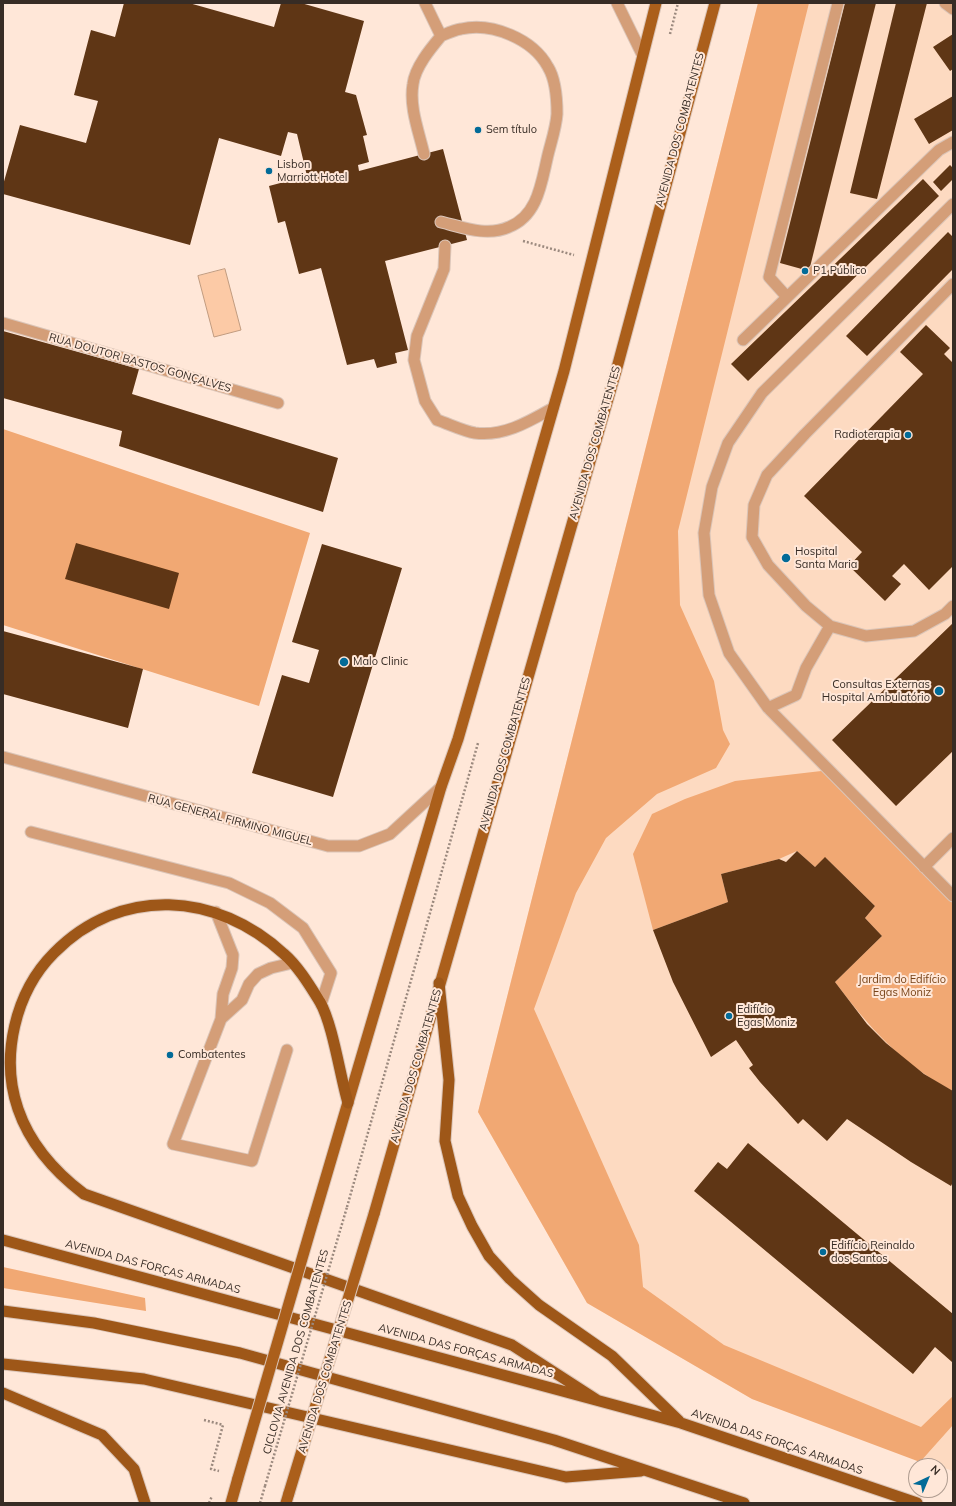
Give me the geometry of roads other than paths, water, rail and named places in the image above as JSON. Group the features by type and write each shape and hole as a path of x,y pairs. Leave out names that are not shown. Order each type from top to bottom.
{"highway":[{"path":"348,1104 330,1032 320,1004 292,963 265,938 241,923 216,912 191,906 159,904 130,910 103,918 76,934 54,953 36,974 22,1000 14,1028 11,1053 11,1080 18,1109 29,1134 47,1159 64,1179 84,1194 512,1345 597,1400"},
{"path":"439,983 449,1080 445,1141 458,1196 472,1226 489,1256 510,1279 539,1305 612,1356 681,1423"},
{"name":"AVENIDA DAS FORÇAS ARMADAS","path":"4,1240 681,1423 917,1503"},
{"path":"3,1310 94,1323 240,1353 554,1440 744,1503"},
{"path":"3,1364 144,1379 566,1477 646,1471"},
{"path":"3,1393 102,1435 134,1469 145,1503"}],"main road":[{"path":"231,1503 441,787 458,738 553,408 592,260 642,54 656,3"},
{"name":"AVENIDA DOS COMBATENTES","path":"288,1498 374,1214 439,983 618,364 715,3"}],"street":[{"path":"425,3 441,36"},
{"path":"617,3 642,54"},
{"path":"788,297 769,277 838,3"},
{"path":"946,3 953,9"},
{"path":"424,154 414,113 413,83 425,56 441,36 462,29 482,28 513,35 535,49 548,67 555,87 557,116 540,189 529,214 510,227 492,232 472,230 441,222"},
{"path":"743,340 939,150 953,142"},
{"path":"953,204 762,393 728,443 712,487 704,534 709,595 729,653 768,708 953,896"},
{"path":"445,246 444,269 416,336 414,360 425,402 437,420 475,433 496,434 528,422 553,408"},
{"path":"953,284 805,434 767,475 754,505 752,537 768,565 806,606 830,626 866,636 914,631 945,614 953,606"},
{"name":"RUA DOUTOR BASTOS GONÇALVES","path":"3,323 278,403"},
{"path":"768,708 796,695 806,668 830,626"},
{"name":"RUA GENERAL FIRMINO MIGUEL","path":"3,757 328,846 359,846 390,834 441,787"},
{"path":"30,832 230,883 270,902 303,928 331,973 320,1004"},
{"path":"924,867 953,838"},
{"path":"216,912 232,955 232,968 223,994 221,1019 173,1144 252,1161 286,1050"},
{"path":"221,1019 242,1000 250,984 258,974 271,968 292,963"}],"place":[{"name":"Sem título","path":"478,130"},
{"name":"Lisbon Marriott Hotel","path":"269,171"},
{"name":"P1 Público","path":"805,271"},
{"name":"Radioterapia","path":"908,435"},
{"name":"Hospital Santa Maria","path":"786,558"},
{"name":"Malo Clinic","path":"344,662"},
{"name":"Consultas Externas Hospital Ambulatório","path":"939,691"},
{"name":"Edifício Egas Moniz","path":"729,1016"},
{"name":"Combatentes","path":"170,1055"},
{"name":"Edifício Reinaldo dos Santos","path":"823,1252"}],"park label":[{"name":"Jardim do Edifício Egas Moniz","path":"902,986"}]}
